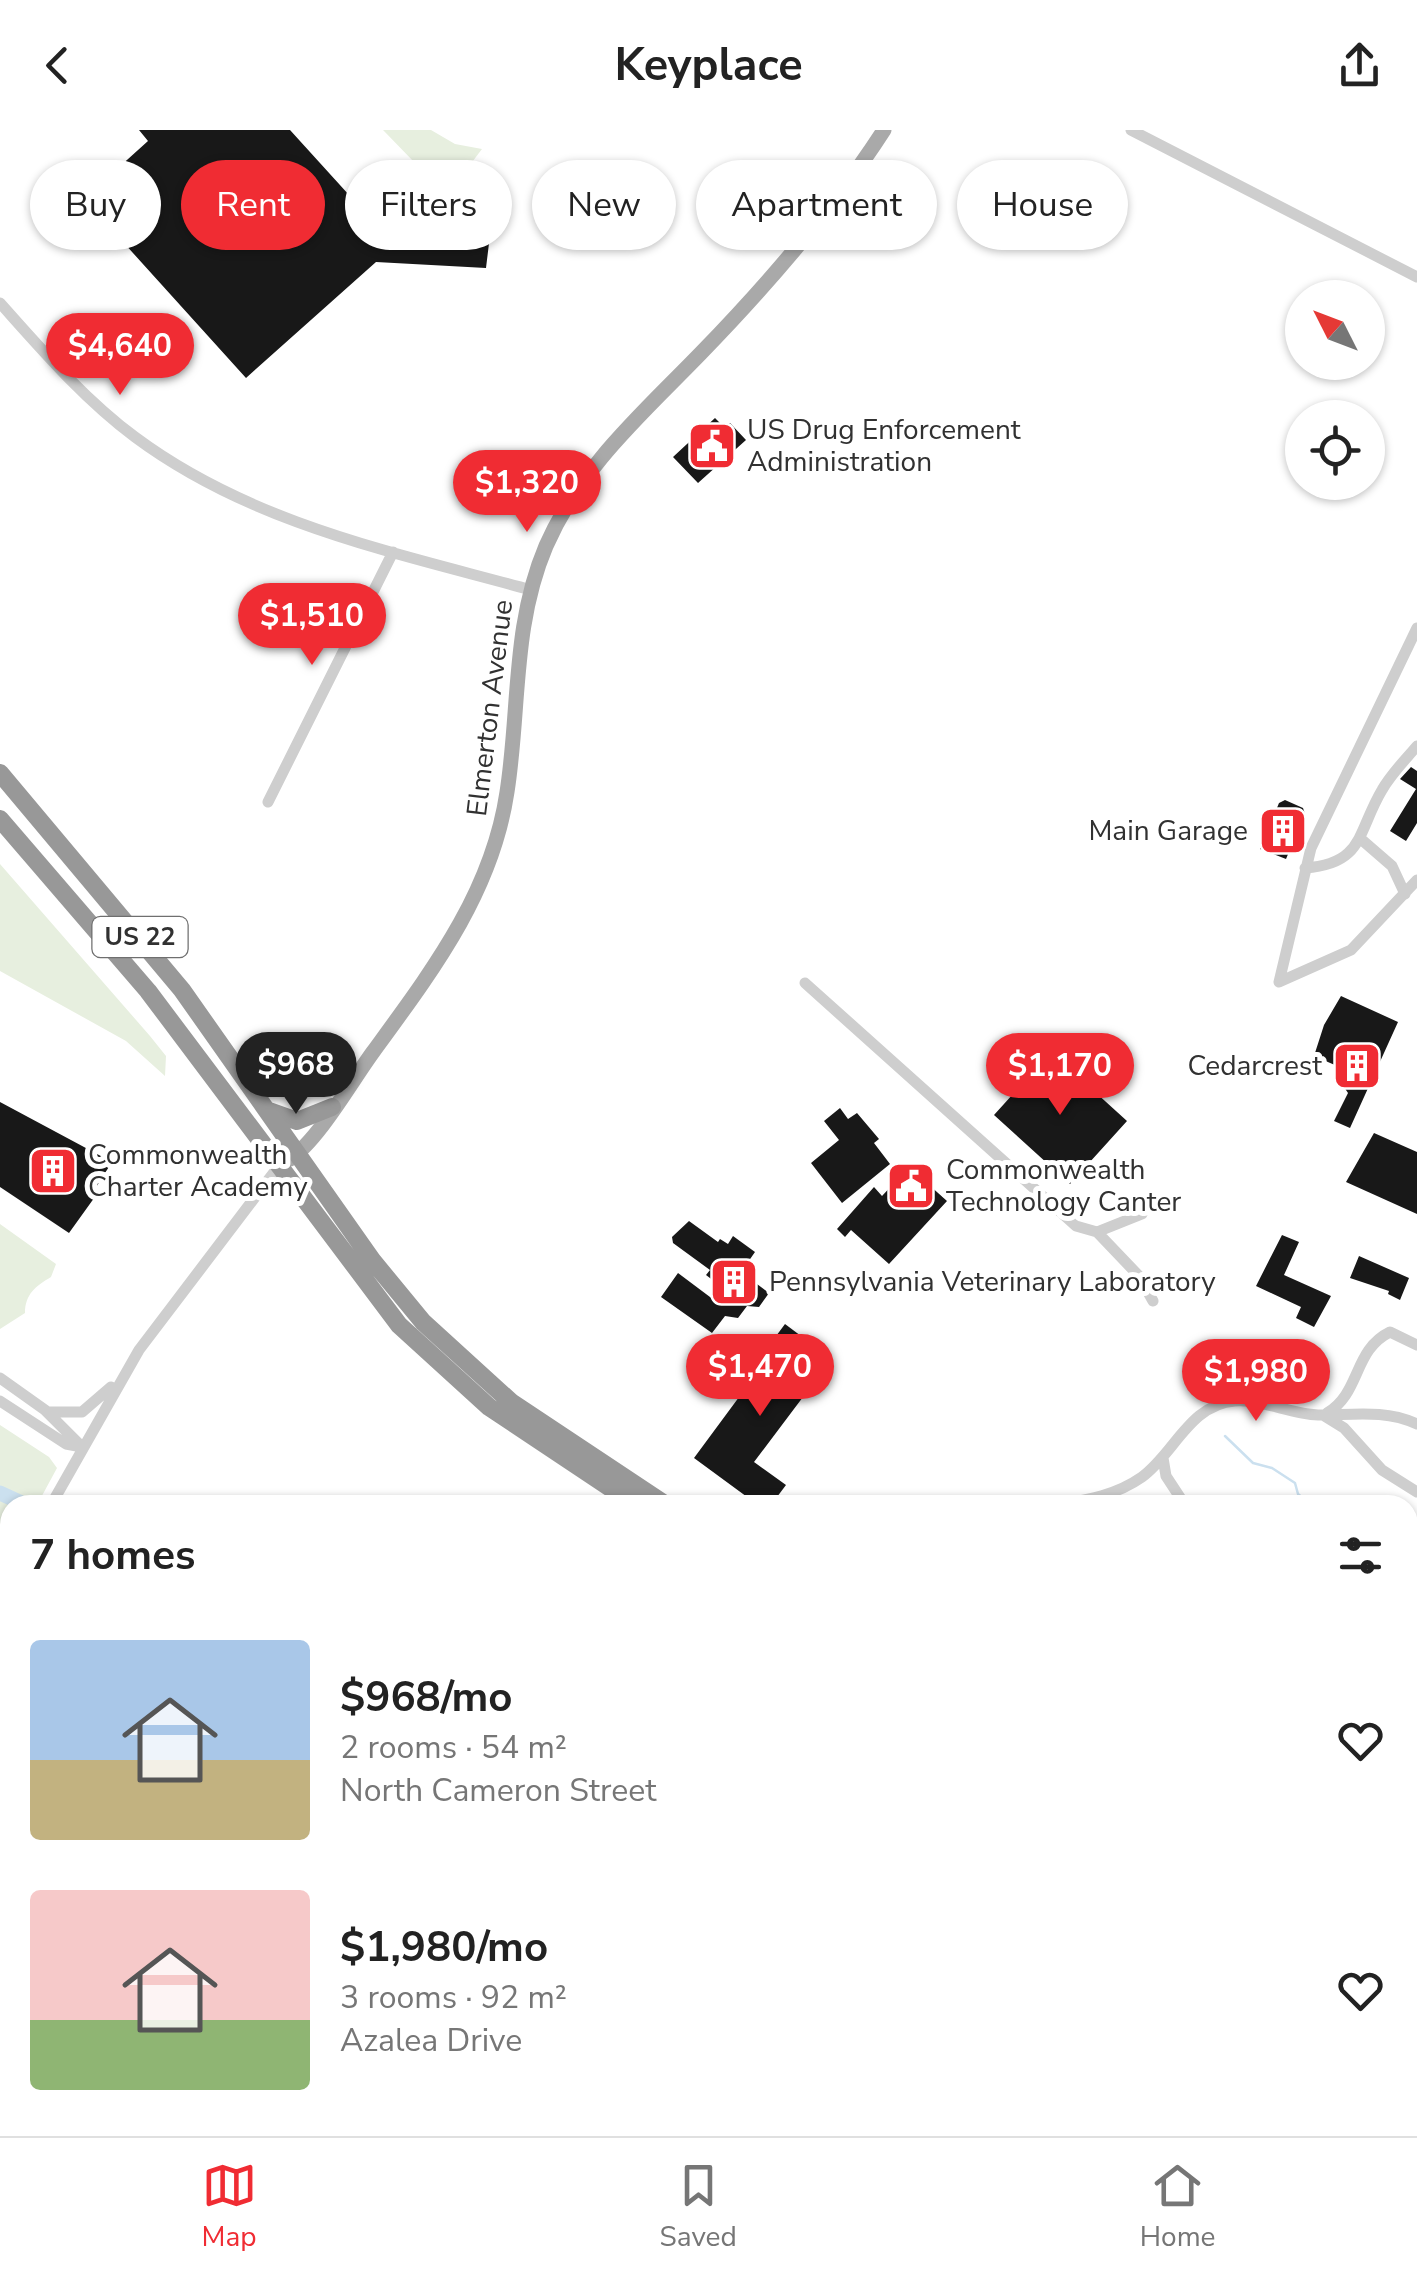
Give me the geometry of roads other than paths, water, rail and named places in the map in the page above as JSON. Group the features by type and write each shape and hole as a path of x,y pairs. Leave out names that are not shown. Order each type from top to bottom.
{"highway":[{"name":"US 22","path":"0,773 152,952 405,1302 456,1356 533,1418 651,1495"},
{"name":"US 22","path":"0,819 148,990 374,1298 438,1365 509,1422 621,1495"},
{"path":"268,1110 298,1121 332,1107"}],"main road":[{"name":"Elmerton Avenue","path":"278,1167 297,1154 438,962 487,871 507,793 517,659 531,590 558,521 594,464 748,302 884,130"}],"street":[{"path":"1131,130 1417,277"},
{"path":"0,303 82,391 166,459 262,510 531,590"},
{"path":"268,802 393,552"},
{"path":"1417,628 1305,868 1279,982 1351,950 1417,880"},
{"path":"1305,868 1330,866 1362,840 1384,787 1417,746"},
{"path":"1362,840 1392,866 1405,894"},
{"path":"805,983 1076,1226 1097,1232 1139,1276 1153,1301"},
{"path":"57,1495 122,1377 196,1270 278,1167"},
{"path":"1097,1232 1142,1214"},
{"path":"1323,1415 1346,1396 1372,1343 1390,1332 1417,1345"},
{"path":"45,1410 62,1415 82,1412 122,1377"},
{"path":"0,1378 45,1410 82,1448"},
{"path":"0,1400 66,1444 82,1448"},
{"path":"1100,1495 1118,1491 1163,1458 1196,1418 1226,1402 1244,1401 1323,1415 1384,1414 1417,1424"},
{"path":"1323,1415 1344,1428 1386,1474 1412,1482 1417,1492"},
{"path":"1163,1458 1166,1476 1178,1495"}],"waterway":[{"path":"1225,1436 1253,1463 1272,1468 1295,1483 1299,1495"},
{"path":"0,1493 4,1495"}],"place":[{"name":"US Drug Enforcement Administration","path":"712,446"},
{"name":"Main Garage","path":"1283,831"},
{"name":"Cedarcrest","path":"1357,1066"},
{"name":"Commonwealth Charter Academy","path":"53,1171"},
{"name":"Commonwealth Technology Canter","path":"911,1186"},
{"name":"Pennsylvania Veterinary Laboratory","path":"734,1282"}]}
